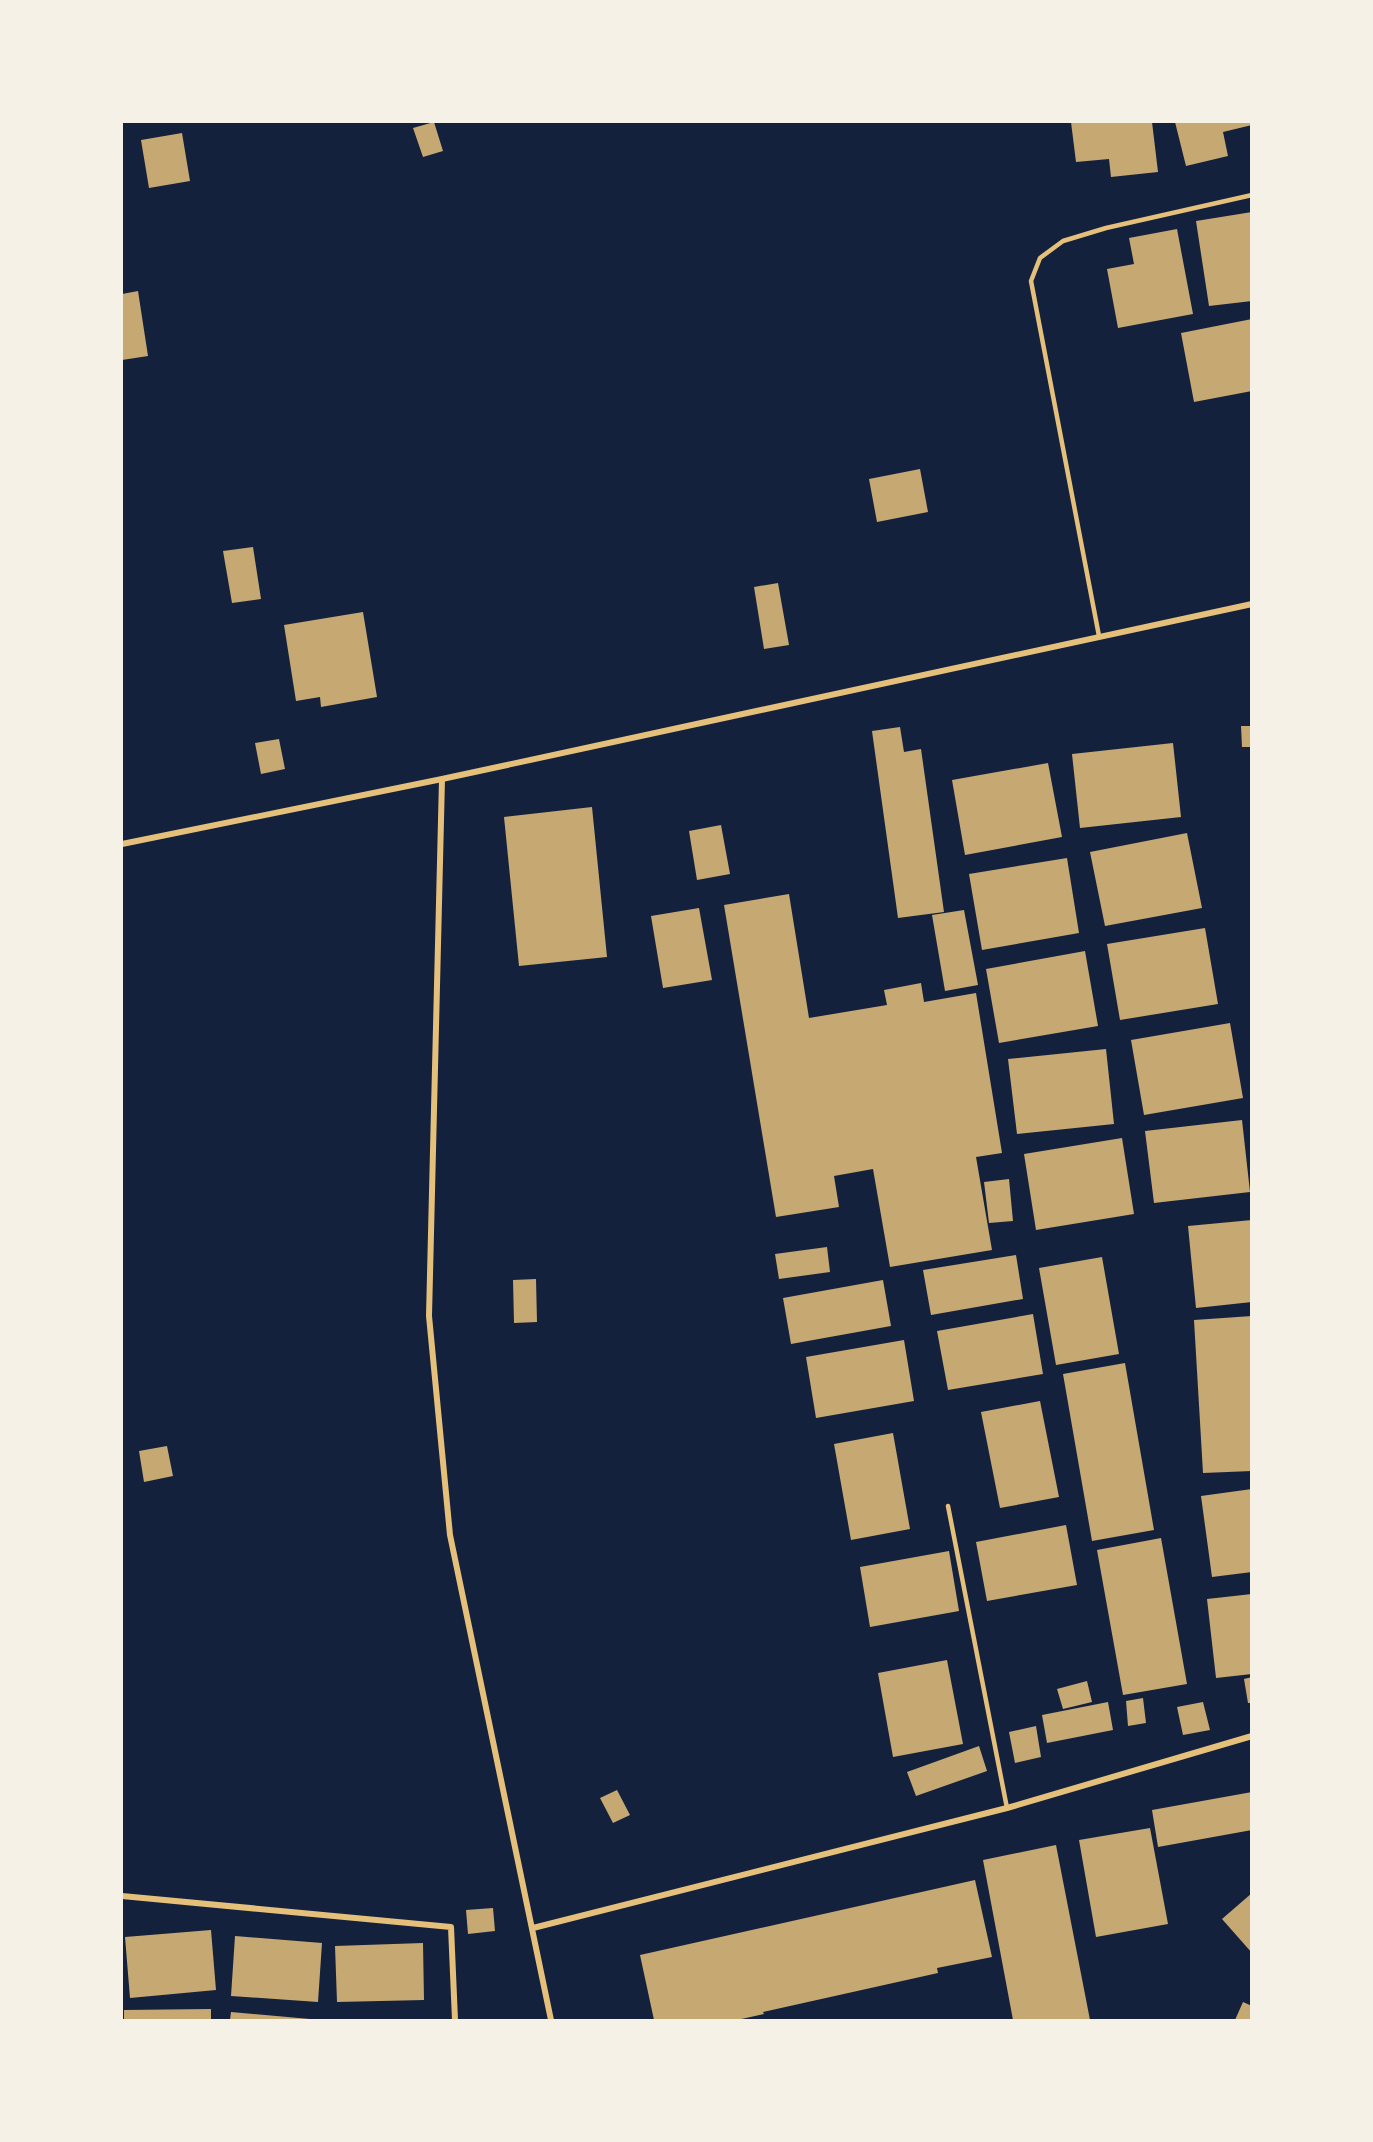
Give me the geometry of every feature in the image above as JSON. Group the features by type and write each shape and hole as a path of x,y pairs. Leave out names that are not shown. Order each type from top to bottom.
{"street":[{"path":"122,844 442,779 1251,604"},
{"path":"442,779 429,1316 450,1535 551,2020"},
{"path":"533,1928 1007,1808 1251,1736"},
{"path":"122,1896 451,1927 455,2020"}],"lane":[{"path":"1099,636 1031,281 1040,258 1063,241 1106,228 1251,195"},
{"path":"948,1506 1007,1808"}],"building":[{"path":"434,122 443,151 423,157 413,128"},
{"path":"1071,122 1152,122 1158,172 1111,177 1109,159 1076,162"},
{"path":"1175,122 1251,122 1252,125 1223,132 1228,156 1186,166"},
{"path":"182,133 190,181 149,188 141,140"},
{"path":"1252,212 1252,301 1209,306 1196,221"},
{"path":"1177,229 1193,314 1118,328 1107,269 1134,264 1129,238"},
{"path":"138,291 148,356 122,360 122,294"},
{"path":"1252,319 1252,391 1194,402 1181,333"},
{"path":"920,469 928,512 877,522 869,479"},
{"path":"253,547 261,599 232,603 223,551"},
{"path":"778,583 789,645 764,649 754,587"},
{"path":"363,612 377,697 321,707 320,697 296,701 284,625"},
{"path":"1241,726 1252,726 1252,747 1242,747"},
{"path":"900,727 904,752 921,749 944,912 898,918 872,731"},
{"path":"279,739 285,769 261,774 255,743"},
{"path":"1173,743 1181,817 1080,828 1072,754"},
{"path":"1048,763 1062,837 965,855 952,780"},
{"path":"592,807 607,957 519,966 504,817"},
{"path":"721,825 730,874 697,880 689,831"},
{"path":"1187,833 1202,908 1105,926 1090,852"},
{"path":"1067,858 1079,933 982,950 969,874"},
{"path":"789,894 809,1018 887,1005 884,990 921,983 924,1002 976,993 1002,1153 976,1157 992,1250 890,1267 873,1169 834,1176 839,1207 776,1217 724,905"},
{"path":"699,908 712,980 663,988 651,916"},
{"path":"964,910 978,985 945,991 932,915"},
{"path":"1205,928 1218,1004 1120,1020 1107,944"},
{"path":"1085,951 1098,1026 999,1043 986,969"},
{"path":"1230,1023 1243,1098 1144,1115 1131,1040"},
{"path":"1106,1049 1114,1124 1017,1134 1008,1059"},
{"path":"1242,1120 1250,1192 1154,1203 1145,1131"},
{"path":"1122,1138 1134,1214 1036,1230 1024,1154"},
{"path":"1009,1179 1013,1221 989,1223 984,1182"},
{"path":"1252,1220 1252,1302 1196,1308 1188,1226"},
{"path":"827,1247 830,1272 779,1279 775,1254"},
{"path":"1016,1255 1023,1299 931,1315 923,1270"},
{"path":"1102,1257 1119,1354 1056,1365 1039,1268"},
{"path":"536,1279 537,1322 514,1323 513,1280"},
{"path":"883,1280 891,1326 791,1344 783,1298"},
{"path":"1033,1314 1043,1374 948,1390 937,1331"},
{"path":"1252,1316 1252,1471 1203,1473 1194,1320"},
{"path":"904,1340 914,1401 816,1418 806,1357"},
{"path":"1125,1363 1154,1530 1092,1541 1063,1374"},
{"path":"1040,1401 1059,1497 1000,1508 981,1412"},
{"path":"893,1433 910,1529 851,1540 834,1444"},
{"path":"167,1446 173,1476 144,1482 139,1451"},
{"path":"1252,1489 1252,1572 1212,1577 1201,1496"},
{"path":"1066,1525 1077,1585 987,1601 976,1542"},
{"path":"1161,1538 1187,1684 1123,1695 1097,1550"},
{"path":"949,1551 959,1611 870,1627 860,1567"},
{"path":"1252,1594 1252,1674 1216,1678 1207,1599"},
{"path":"947,1660 963,1744 893,1757 878,1673"},
{"path":"1252,1677 1252,1703 1248,1703 1244,1679"},
{"path":"1087,1681 1092,1702 1063,1709 1057,1689"},
{"path":"1143,1698 1146,1723 1128,1726 1126,1701"},
{"path":"1108,1702 1113,1730 1047,1743 1042,1715"},
{"path":"1203,1702 1210,1730 1183,1735 1177,1707"},
{"path":"1036,1726 1041,1757 1015,1763 1009,1732"},
{"path":"979,1746 987,1771 916,1796 907,1772"},
{"path":"617,1790 630,1815 613,1823 600,1798"},
{"path":"1252,1792 1252,1830 1158,1847 1152,1810"},
{"path":"1150,1828 1168,1924 1096,1937 1079,1840"},
{"path":"1056,1845 1090,2020 1013,2020 983,1860"},
{"path":"975,1880 992,1957 937,1968 938,1973 763,2012 764,2014 737,2020 654,2020 640,1955"},
{"path":"1252,1893 1252,1953 1222,1919"},
{"path":"493,1908 495,1931 468,1934 466,1910"},
{"path":"211,1930 216,1990 130,1998 125,1937"},
{"path":"235,1936 322,1943 318,2002 231,1996"},
{"path":"423,1943 424,2000 337,2002 335,1946"},
{"path":"1243,2002 1252,2006 1252,2020 1235,2020"},
{"path":"211,2009 211,2020 124,2020 124,2010"},
{"path":"231,2012 310,2019 310,2020 230,2020"}]}
